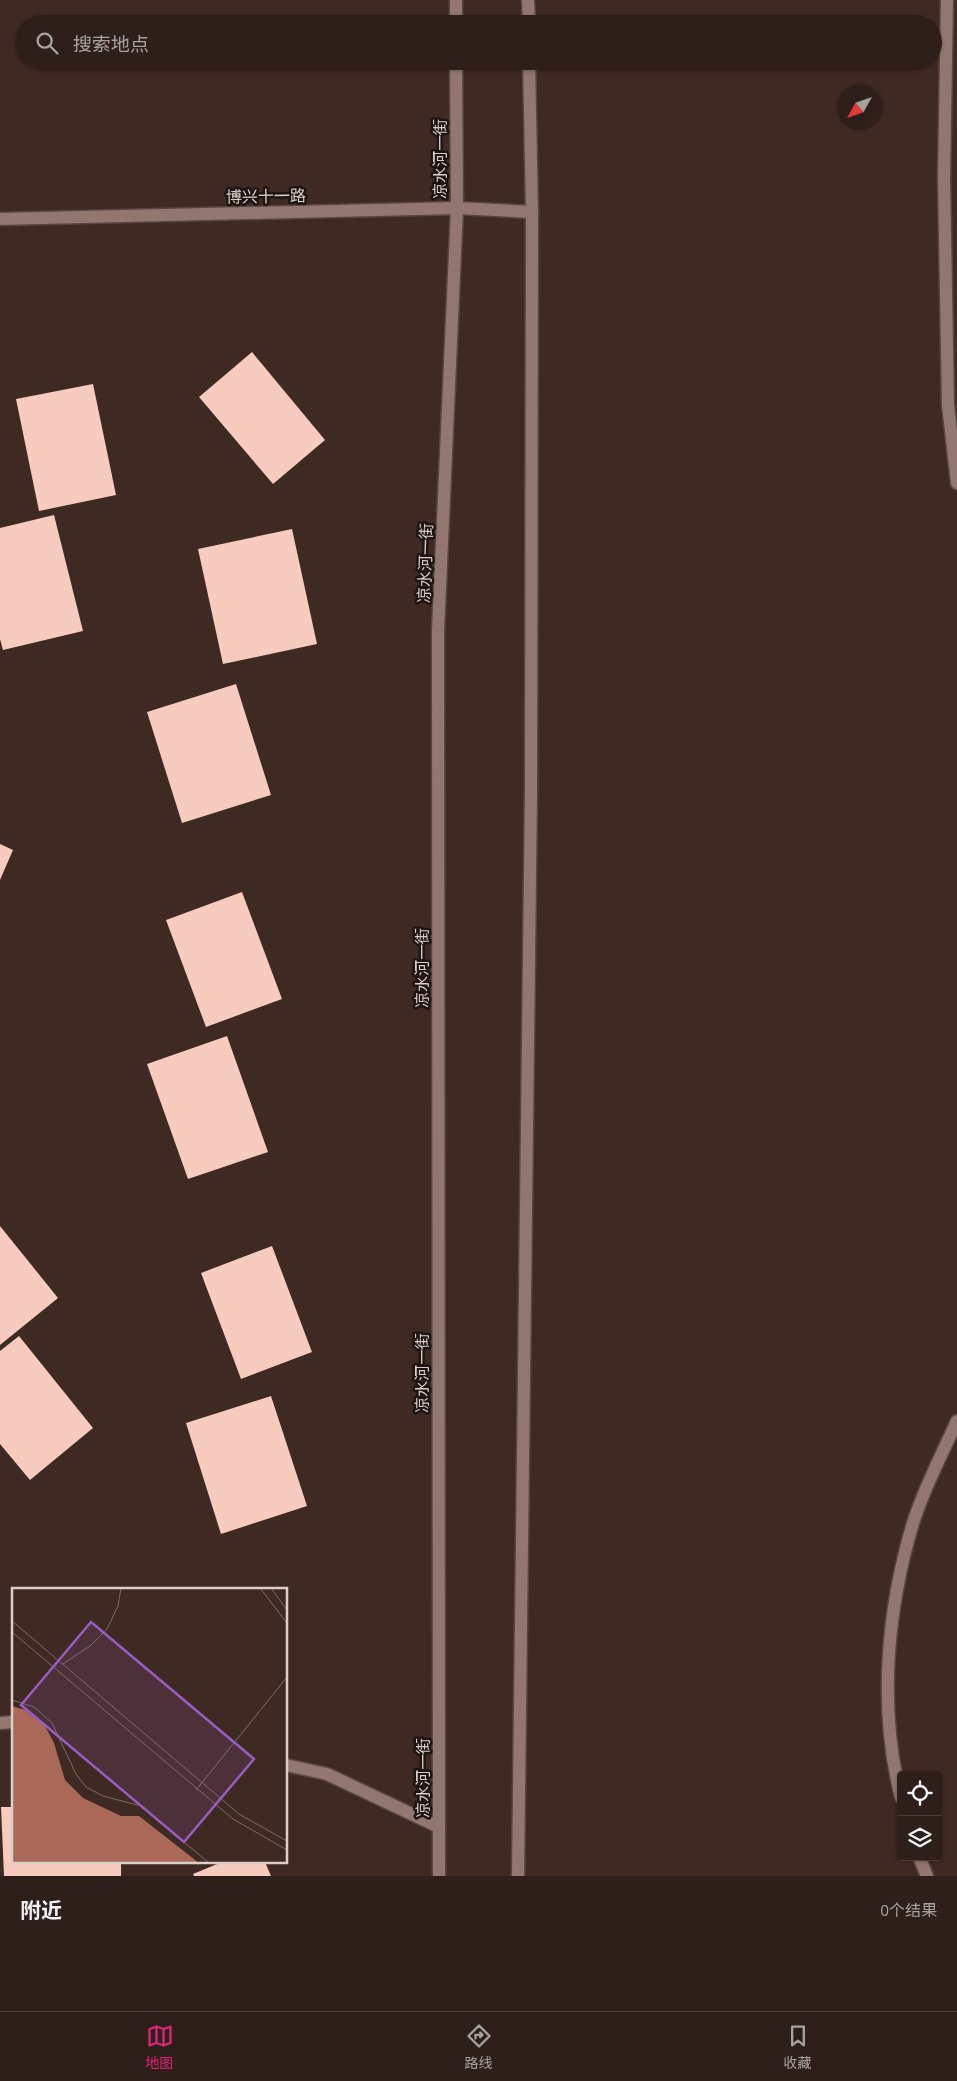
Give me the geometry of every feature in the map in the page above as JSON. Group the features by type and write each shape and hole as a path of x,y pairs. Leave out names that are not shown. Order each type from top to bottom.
{"main road":[{"path":"456,0 456,15"},
{"path":"528,0 529,15"},
{"path":"947,0 944,178 948,405 957,482"},
{"name":"凉水河一街","path":"439,1876 438,631 457,208 456,70"},
{"path":"518,1876 531,792 532,212 529,70"},
{"name":"博兴十一路","path":"0,219 457,208 532,212"},
{"path":"897,1781 889,1729 888,1672 893,1615 901,1568 914,1520 957,1421"},
{"path":"288,1765 327,1774 439,1827"},
{"path":"921,1861 927,1876"}],"building":[{"path":"252,352 325,440 273,484 199,397"},
{"path":"93,384 116,495 39,511 16,399"},
{"path":"54,515 83,631 3,650 0,639 0,528"},
{"path":"292,529 317,644 223,664 198,549"},
{"path":"236,684 271,795 182,823 147,712"},
{"path":"0,844 13,850 0,880"},
{"path":"242,892 282,999 206,1027 166,920"},
{"path":"227,1036 268,1152 188,1179 147,1064"},
{"path":"0,1226 58,1298 0,1345"},
{"path":"272,1246 312,1352 241,1379 201,1273"},
{"path":"19,1336 93,1428 30,1480 0,1444 0,1351"},
{"path":"271,1396 307,1506 221,1534 186,1423"},
{"path":"150,1587 150,1588 116,1588"},
{"path":"1,1807 12,1807 12,1864 121,1864 121,1876 4,1876"},
{"path":"217,1864 266,1864 271,1876 194,1876 193,1874"}]}
